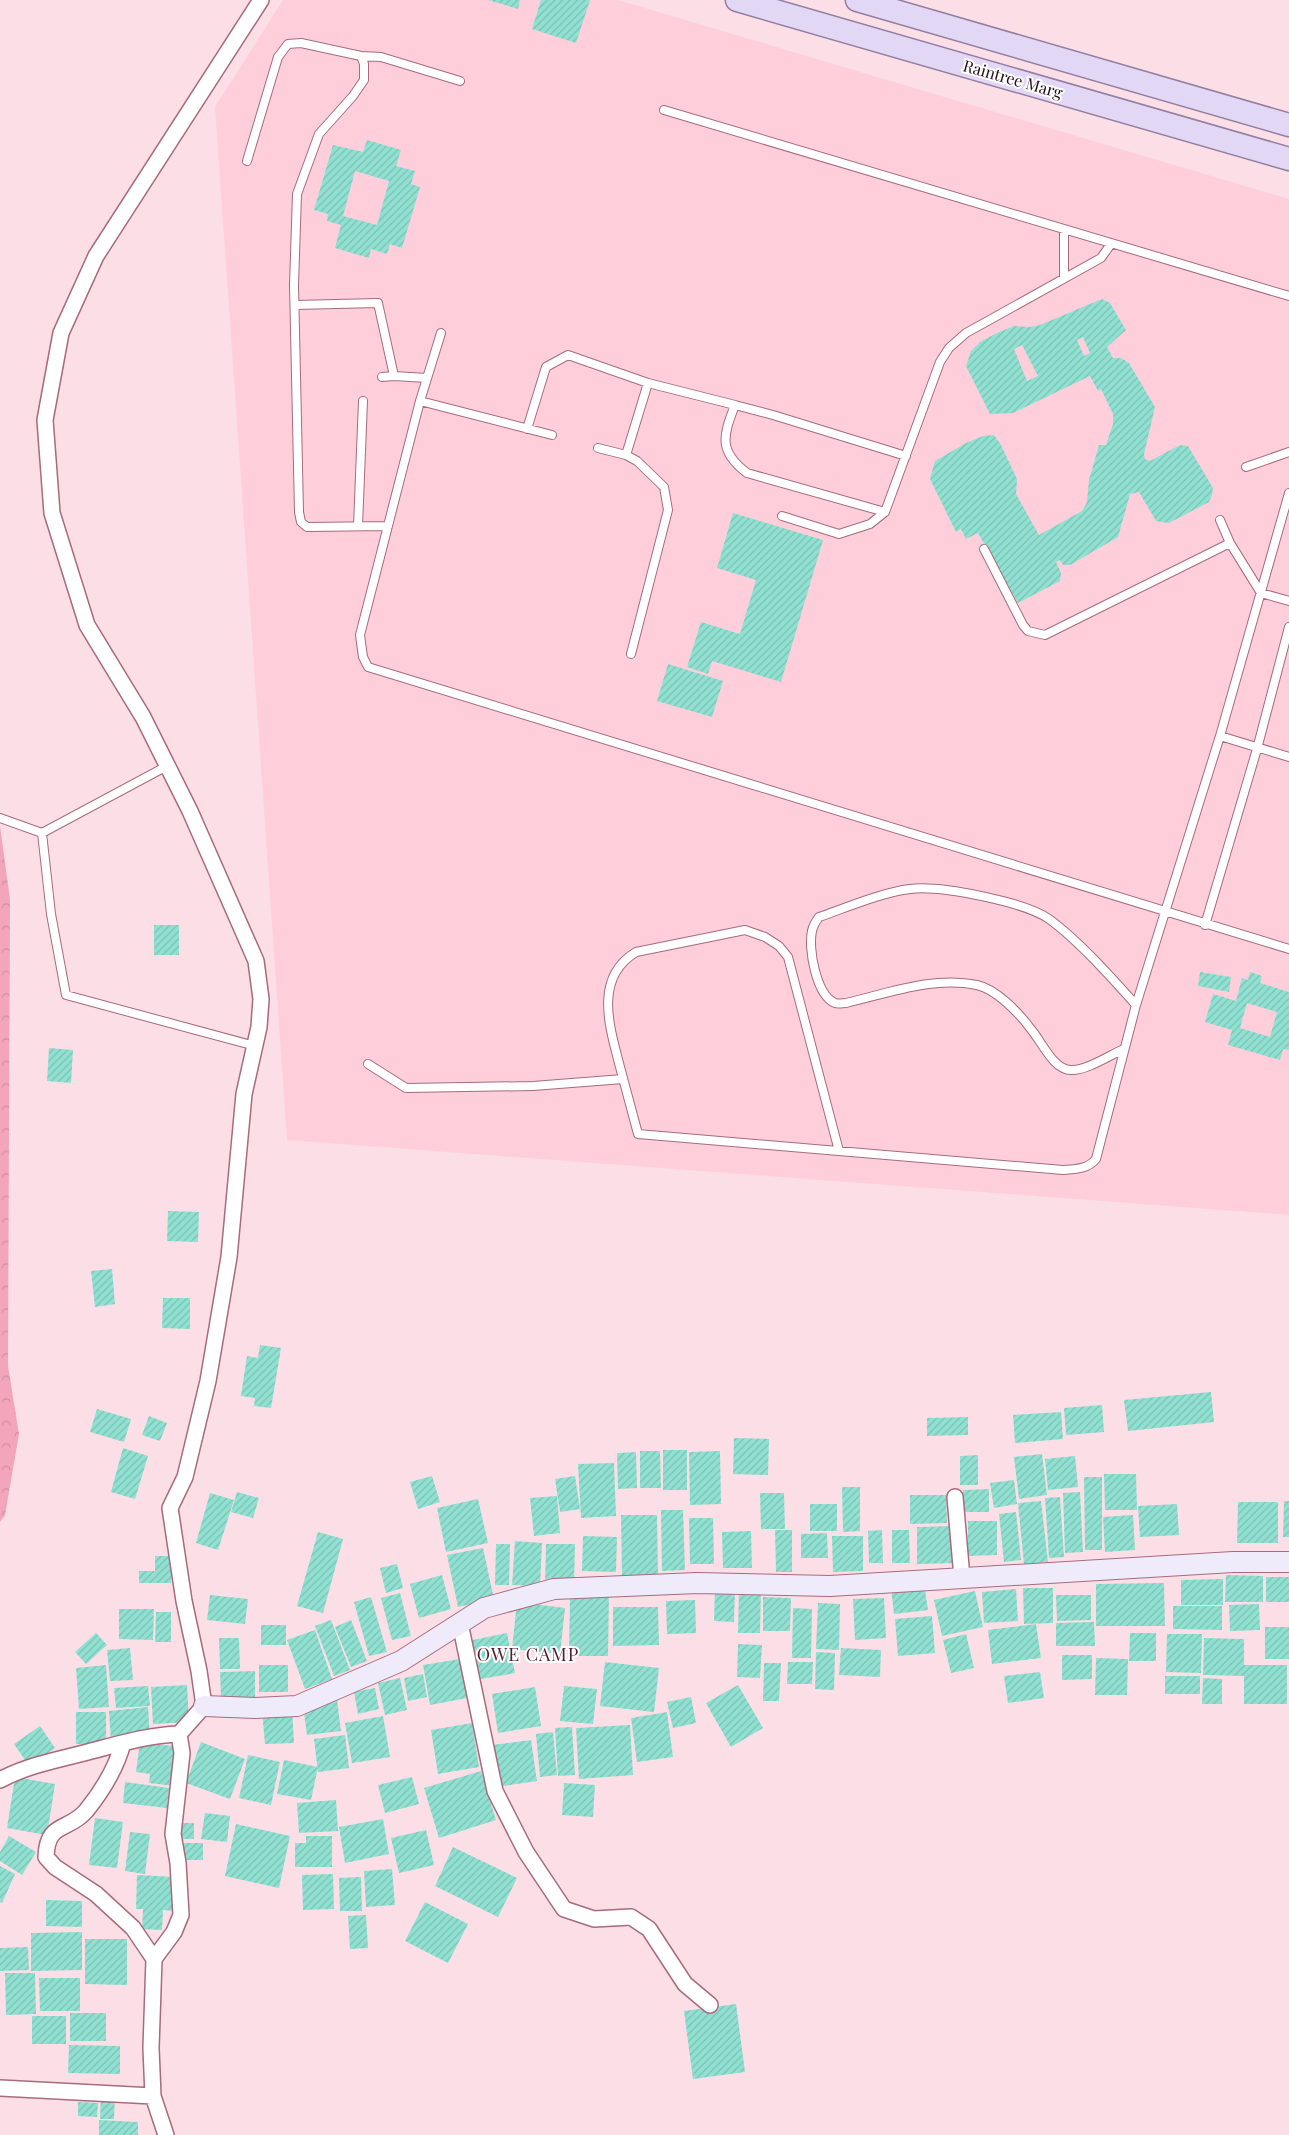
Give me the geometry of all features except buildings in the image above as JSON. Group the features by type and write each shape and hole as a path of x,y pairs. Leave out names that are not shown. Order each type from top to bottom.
{"main road":[{"name":"Raintree Marg","path":"737,0 1289,159"},
{"name":"Raintree Marg","path":"857,0 1289,124"}],"street":[{"path":"0,1780 13,1773 46,1763 123,1743 162,1734 178,1734 204,1706 200,1670 184,1601 170,1508 185,1477 208,1381 229,1257 244,1094 259,1028 260,999 256,961 190,811 143,717 87,625 52,513 45,420 61,333 96,256 261,0"},
{"path":"955,1497 962,1578"},
{"path":"204,1706 255,1708 297,1706 401,1661 484,1608 554,1589 697,1583 830,1586 1233,1562 1289,1562"},
{"path":"460,1623 495,1791 526,1852 564,1909 594,1919 631,1917 649,1929 685,1984 710,2005"},
{"path":"166,2135 153,2096 151,2048 158,1954 174,1932 180,1915 178,1863 173,1834 182,1752 178,1734"},
{"path":"123,1743 110,1777 78,1819 60,1827 53,1833 46,1850 46,1857 55,1867 96,1894 158,1954"},
{"path":"0,2088 153,2096"}],"lane":[{"path":"247,161 278,57 288,44 301,43 361,56 381,57 460,81"},
{"path":"361,56 364,64 364,80 353,96 319,134 297,194 295,305 301,522 307,527 388,526"},
{"path":"664,110 1289,296"},
{"path":"1064,230 1064,278"},
{"path":"782,516 839,534 870,524 885,512 940,362 949,348 966,333 1100,258 1111,244"},
{"path":"295,305 378,303 394,376"},
{"path":"441,333 420,401 360,635 363,657 368,668 1205,925 1289,949"},
{"path":"527,429 546,367 568,355 648,383 773,415 906,456"},
{"path":"382,377 427,378"},
{"path":"626,455 648,383"},
{"path":"358,526 363,401"},
{"path":"420,401 552,435"},
{"path":"735,405 725,439 727,454 736,465 747,473 885,512"},
{"path":"598,448 626,455 637,461 664,487 668,510 631,654"},
{"path":"1246,467 1289,452"},
{"path":"839,1151 788,957 779,946 765,937 745,930 636,952 626,958 617,969 611,983 608,1004 609,1026 638,1134 1063,1170 1083,1168 1092,1164 1096,1159 1136,1004 1220,736 1289,493"},
{"path":"1220,520 1230,544 1261,593 1289,601"},
{"path":"984,549 1022,625 1028,631 1045,635 1230,544"},
{"path":"1205,925 1258,749 1289,627"},
{"path":"1220,736 1289,757"},
{"path":"0,818 42,833 167,766"},
{"path":"42,833 50,914 66,994 255,1046"},
{"path":"1124,1049 1082,1069 1064,1069 1056,1062 1030,1027 1006,1002 979,986 950,982 927,983 846,1003 835,1003 826,996 816,977 811,940 812,930 819,917 909,889 937,889 961,892 1014,905 1048,919 1136,1004"},
{"path":"368,1064 406,1088 533,1086 623,1079"}],"shaded area":[{"path":"283,0 618,0 1289,199 1289,1215 287,1140 215,107"}],"green space":[{"path":"0,826 10,899 8,1366 19,1434 5,1515 0,1522"}],"district":[{"name":"OWE CAMP","path":"528,1655"}]}
